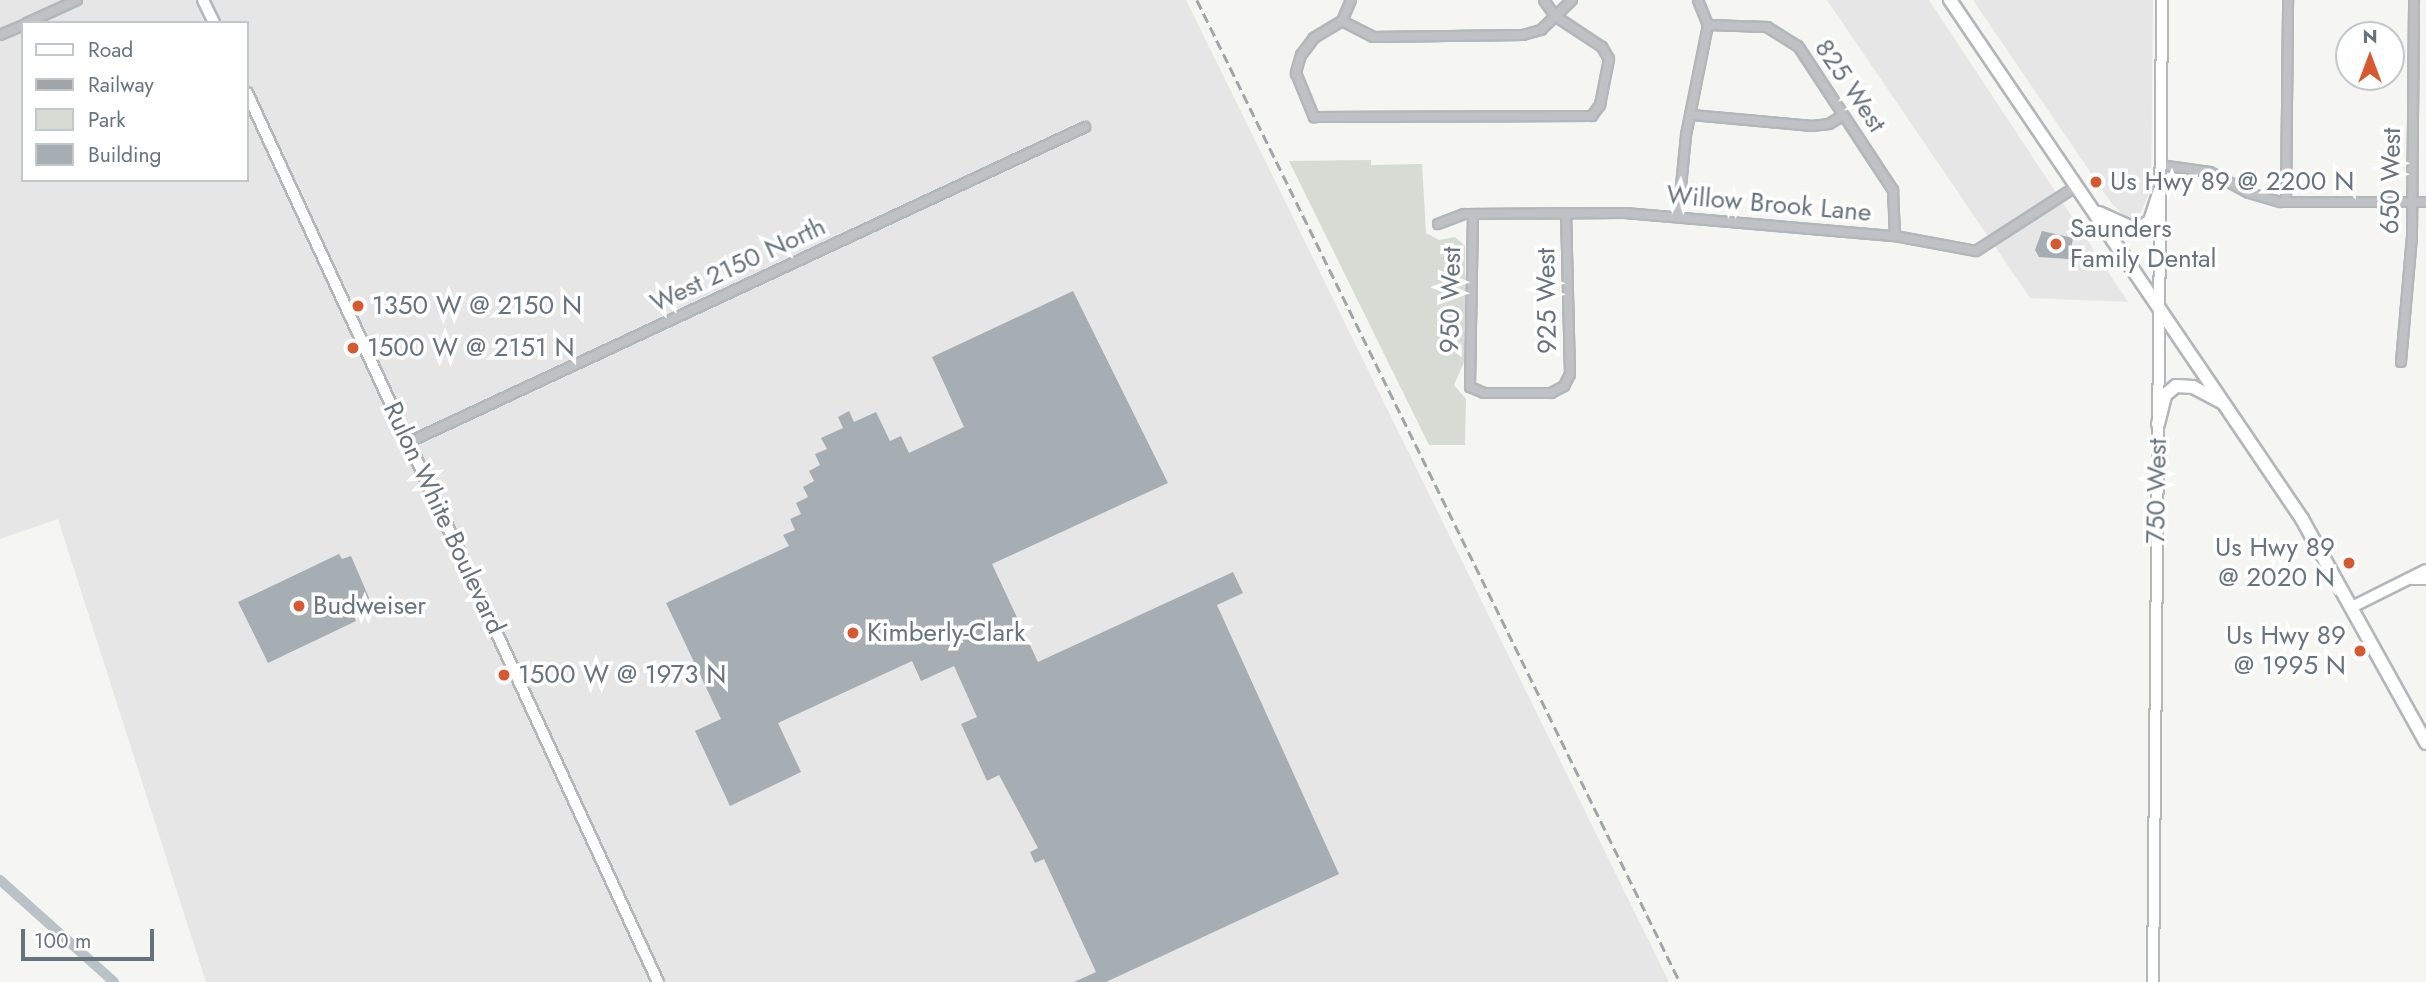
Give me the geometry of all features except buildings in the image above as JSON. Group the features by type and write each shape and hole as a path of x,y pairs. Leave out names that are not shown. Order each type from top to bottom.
{"main road":[{"path":"1950,0 2224,404 2354,606 2426,743"},
{"path":"2091,207 2119,226 2137,230 2150,221 2160,191"},
{"path":"2158,424 2165,395 2176,386 2188,385 2224,404"}],"street":[{"path":"32,21 77,0"},
{"path":"203,0 213,21"},
{"path":"1351,0 1342,21 1314,38 1301,55 1296,73 1314,117 1592,116 1600,105 1609,58 1602,47 1555,16 1544,0"},
{"path":"1342,21 1373,37 1523,35 1555,16 1572,0"},
{"path":"1678,217 1708,25 1698,0"},
{"name":"750 West","path":"2153,982 2162,0"},
{"path":"2286,202 2288,0"},
{"name":"650 West","path":"2401,362 2412,201 2414,0"},
{"name":"825 West","path":"1708,25 1784,33 1894,190 1895,236"},
{"path":"0,36 21,26"},
{"name":"Rulon White Boulevard","path":"248,95 658,982"},
{"path":"1692,115 1812,125 1829,124 1844,115"},
{"name":"West 2150 North","path":"409,442 1085,127"},
{"path":"2160,165 2210,172 2260,197 2286,202 2426,202"},
{"name":"Willow Brook Lane","path":"1438,224 1474,214 1678,217 1895,236 1976,251 2077,186"},
{"name":"950 West","path":"1469,386 1474,214"},
{"name":"925 West","path":"1469,386 1484,393 1551,393 1564,386 1570,373 1566,214"},
{"path":"2354,606 2426,570"},
{"path":"2412,579 2426,579"}],"shaded area":[{"path":"0,0 1186,0 1669,982 206,982 58,519 0,539"},
{"path":"1827,0 1929,0 2128,302 2030,298"},
{"path":"1973,0 2153,0 2151,189 2139,217 2128,219 2112,204"}],"green space":[{"path":"1371,160 1371,165 1422,164 1426,233 1439,240 1455,237 1465,246 1465,360 1454,385 1466,399 1465,445 1429,445 1289,161"}],"waterway":[{"path":"0,880 114,982"}],"railway":[{"path":"1197,0 1680,982"}],"place":[{"name":"Us Hwy 89 @ 2200 N","path":"2096,182"},
{"name":"Saunders Family Dental","path":"2056,244"},
{"name":"1350 W @ 2150 N","path":"358,306"},
{"name":"1500 W @ 2151 N","path":"353,348"},
{"name":"Us Hwy 89 @ 2020 N","path":"2349,563"},
{"name":"Budweiser","path":"299,606"},
{"name":"Kimberly-Clark","path":"853,633"},
{"name":"Us Hwy 89 @ 1995 N","path":"2360,651"},
{"name":"1500 W @ 1973 N","path":"504,675"}]}
